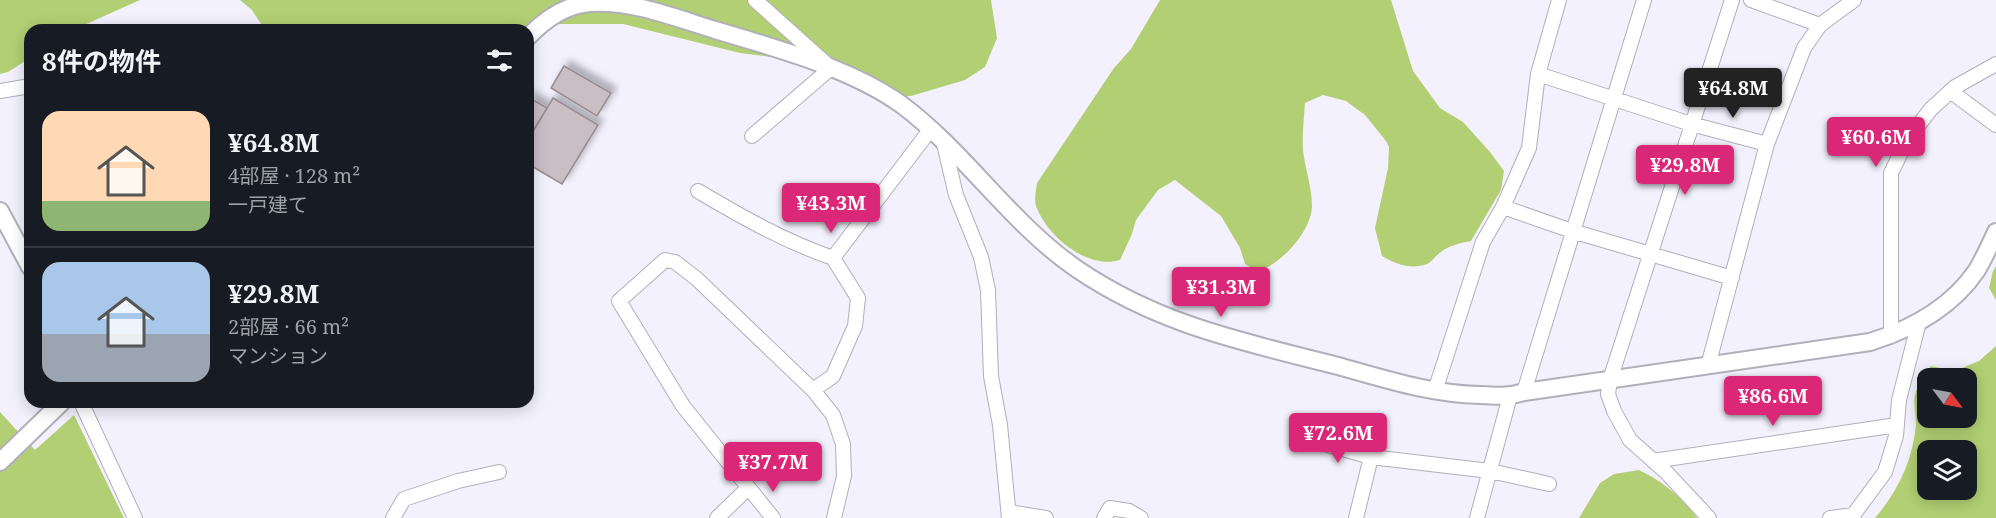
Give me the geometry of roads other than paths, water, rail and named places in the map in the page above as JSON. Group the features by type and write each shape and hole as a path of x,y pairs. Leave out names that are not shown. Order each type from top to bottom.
{"street":[{"path":"755,0 831,69"},
{"path":"1435,391 1483,242 1503,207 1528,148 1538,74 1559,0"},
{"path":"1477,518 1490,471 1572,231 1644,0"},
{"path":"1751,0 1820,26"},
{"path":"1708,366 1767,144 1804,48 1820,26 1854,0"},
{"path":"1709,518 1694,499 1630,440 1614,411 1608,394 1610,380 1691,124 1726,1"},
{"path":"534,30 562,10 589,3 616,3 681,19 831,69 875,89 900,104 930,130 1032,233 1077,269 1138,305 1186,325 1268,350 1403,385 1452,395 1517,394 1839,348 1890,336 1939,309 1970,280 1996,232"},
{"path":"1890,336 1891,173 1907,140 1931,109 1950,91 1996,63"},
{"path":"752,136 831,69"},
{"path":"1538,74 1691,124 1767,144"},
{"path":"0,91 24,87"},
{"path":"1950,91 1996,125"},
{"path":"833,258 930,130"},
{"path":"944,144 956,195 981,257 988,290 991,376 1000,425 1009,515 1046,518"},
{"path":"698,191 753,224 799,246 833,258 858,298 855,326 833,376 813,390"},
{"path":"1503,207 1572,231 1732,278"},
{"path":"0,211 24,256"},
{"path":"773,518 683,406 618,301 665,260 675,262 697,279 813,390 833,415 843,444 844,476 834,518"},
{"path":"1830,518 1853,516 1885,472 1896,436 1899,400 1919,322"},
{"path":"0,462 56,408"},
{"path":"84,408 135,518"},
{"path":"1653,461 1897,424"},
{"path":"1314,441 1371,457 1490,471 1549,484"},
{"path":"1356,518 1371,457"},
{"path":"393,518 405,499 458,480 499,472"},
{"path":"717,518 748,488"},
{"path":"1104,518 1110,508 1129,511 1141,518"}]}
